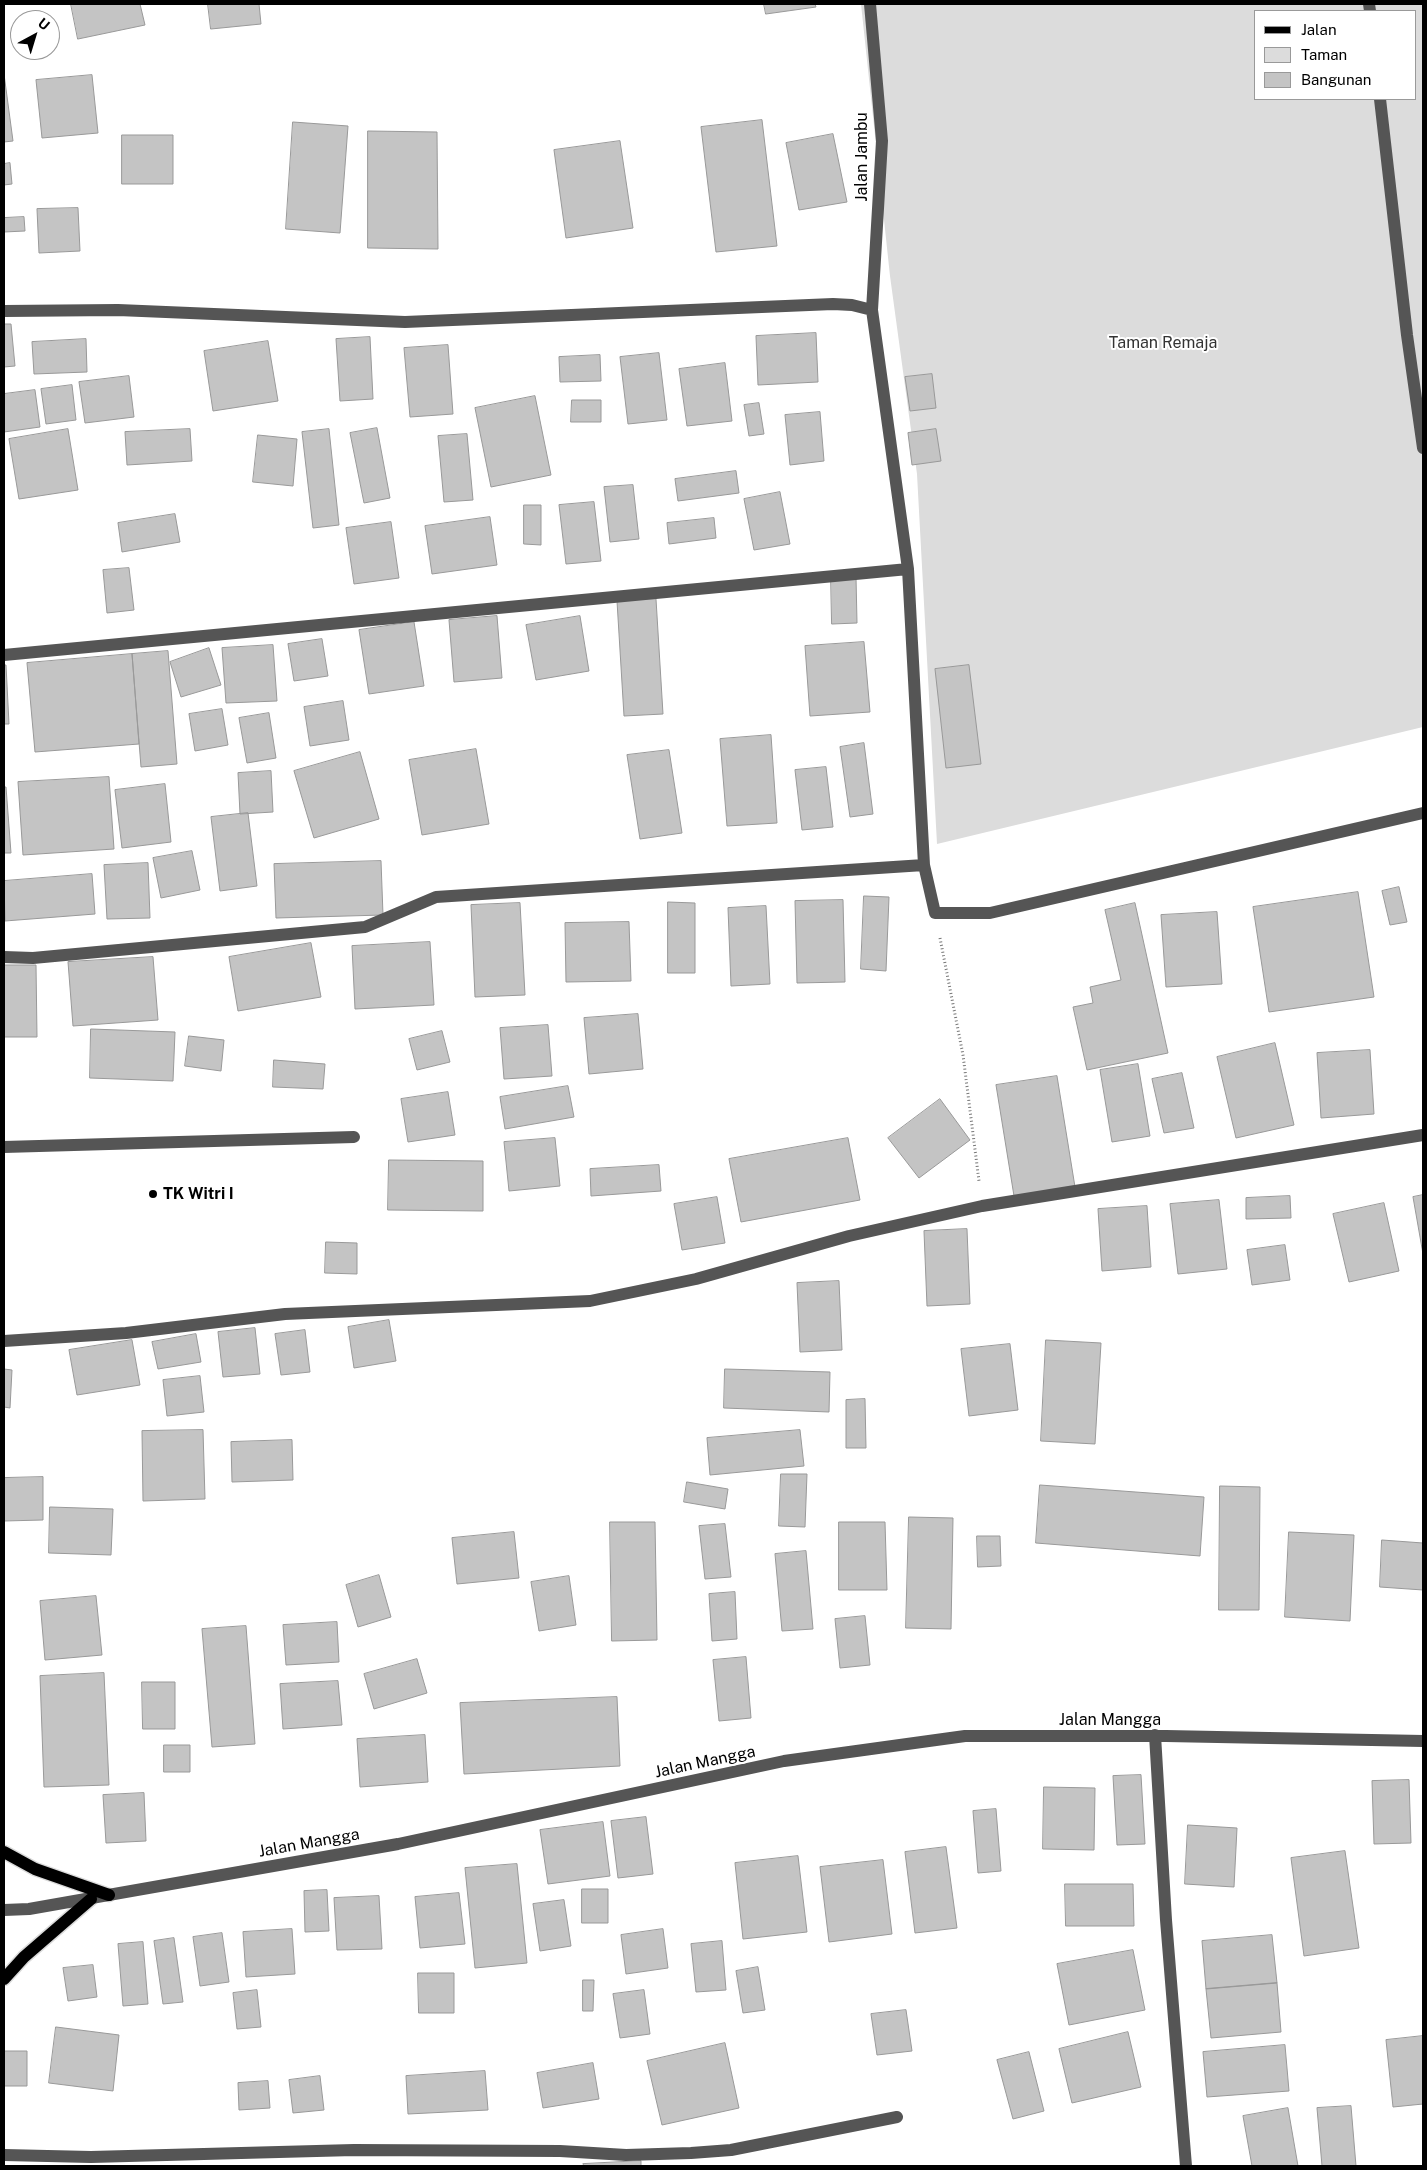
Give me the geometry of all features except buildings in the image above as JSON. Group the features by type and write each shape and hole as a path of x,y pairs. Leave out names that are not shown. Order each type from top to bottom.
{"main road":[{"path":"4,1852 35,1869 109,1895"},
{"path":"4,1979 24,1957 91,1898"}],"street":[{"name":"Jalan Jambu","path":"870,4 882,140 872,310 908,570 924,865 935,913"},
{"path":"1380,100 1407,335 1423,448"},
{"path":"4,312 118,310 405,322 833,304 872,310"},
{"path":"4,655 908,570"},
{"path":"935,913 990,913 1423,813"},
{"path":"4,957 33,958 365,927 436,897 924,865"},
{"path":"4,1341 126,1333 285,1314 590,1301 696,1279 849,1236 982,1206 1423,1135"},
{"path":"4,1147 354,1137"},
{"path":"1155,1735 1166,1920 1186,2166"},
{"name":"Jalan Mangga","path":"4,1910 28,1909 398,1844 784,1761 965,1736 1155,1735 1423,1740"},
{"path":"4,2155 91,2157 354,2150 560,2151 626,2155 691,2153 731,2150 897,2117"}],"path":[{"path":"935,913 963,1055 982,1206"}],"green space":[{"name":"Taman Remaja","path":"861,4 1423,4 1423,727 937,844 917,474 890,276"}],"place":[{"name":"TK Witri I","path":"153,1194"}]}
